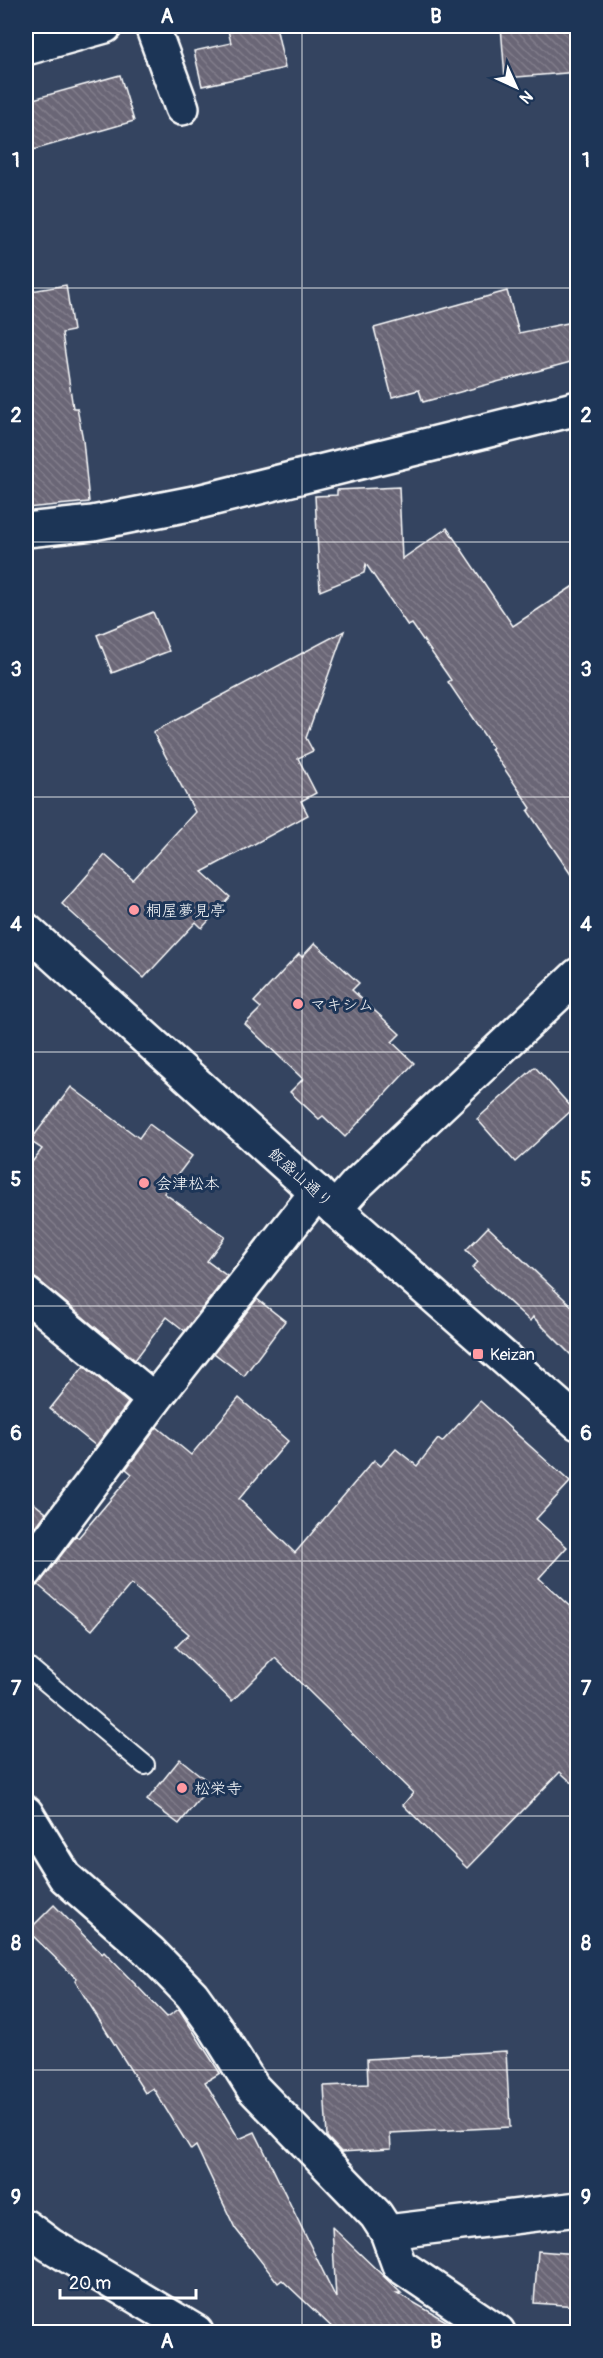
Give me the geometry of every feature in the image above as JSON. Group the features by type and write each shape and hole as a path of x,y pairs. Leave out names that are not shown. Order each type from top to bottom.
{"street":[{"path":"26,48 105,26"},
{"path":"152,26 182,108"},
{"path":"26,530 93,522 194,503 578,408"},
{"name":"飯盛山通り","path":"26,930 578,1423"},
{"path":"26,1571 154,1400 326,1200 357,1184 578,975"},
{"path":"26,1294 154,1400"},
{"path":"26,1813 65,1877 150,1952 192,1995 253,2088 376,2215 387,2232 399,2265 498,2332"},
{"path":"387,2232 578,2209"},
{"path":"26,2227 69,2257 196,2332"}],"lane":[{"path":"26,1665 145,1765"}],"building":[{"path":"227,26 276,26 285,68 202,86 194,51 231,43"},
{"path":"501,26 578,26 578,72 505,78"},
{"path":"120,75 134,121 26,152 26,101"},
{"path":"66,285 73,331 62,333 73,408 77,408 83,440 89,502 26,508 26,309 33,308 31,291"},
{"path":"507,291 519,333 573,322 578,360 423,402 419,390 392,397 374,328"},
{"path":"399,487 402,559 447,528 513,626 578,583 578,885 528,811 531,808 491,749 493,748 448,682 451,680 412,624 408,626 366,564 364,573 320,591 315,496 337,495 337,490"},
{"path":"153,612 169,651 112,673 97,635"},
{"path":"344,631 306,738 313,751 298,758 316,793 301,801 308,815 202,872 230,897 202,928 196,922 144,978 62,904 105,855 133,880 195,812 153,732"},
{"path":"315,943 359,983 352,990 400,1034 392,1042 414,1063 345,1137 323,1116 319,1119 290,1092 303,1079 245,1024 261,1008 254,1002 299,954 302,957"},
{"path":"535,1067 573,1109 515,1162 477,1119"},
{"path":"71,1087 139,1138 149,1124 192,1156 164,1193 225,1237 207,1261 227,1276 185,1331 167,1317 135,1360 38,1280 26,1276 26,1170 42,1149 30,1141"},
{"path":"488,1227 578,1312 578,1362 533,1317 530,1321 472,1268 478,1262 466,1250"},
{"path":"257,1299 285,1321 244,1376 214,1353"},
{"path":"84,1366 128,1403 96,1446 50,1409"},
{"path":"239,1398 288,1441 239,1499 295,1553 374,1460 381,1466 396,1449 417,1466 438,1439 442,1442 480,1401 570,1482 536,1519 567,1547 539,1578 578,1614 578,1788 560,1772 467,1868 403,1805 413,1793 275,1658 232,1701 176,1647 189,1634 131,1584 92,1630 38,1585 76,1536 78,1538 132,1474 126,1469 157,1427 191,1455"},
{"path":"26,1497 46,1513 26,1540"},
{"name":"松栄寺","path":"180,1759 211,1784 179,1824 147,1800"},
{"path":"54,1905 102,1954 104,1952 167,2017 179,2009 220,2073 205,2082 239,2139 255,2132 336,2298 332,2227 401,2293 397,2293 465,2332 337,2332 282,2280 278,2283 235,2228 196,2146 191,2150 153,2088 145,2093 75,1981 77,1979 28,1931"},
{"path":"506,2051 510,2127 390,2133 391,2149 341,2152 327,2137 324,2086 368,2084 367,2059"},
{"path":"538,2251 578,2254 578,2306 534,2303"}],"place":[{"name":"桐屋夢見亭","path":"134,910"},
{"name":"マキシム","path":"298,1004"},
{"name":"会津松本","path":"144,1183"},
{"name":"Keizan","path":"478,1354"},
{"name":"松栄寺","path":"182,1788"}]}
